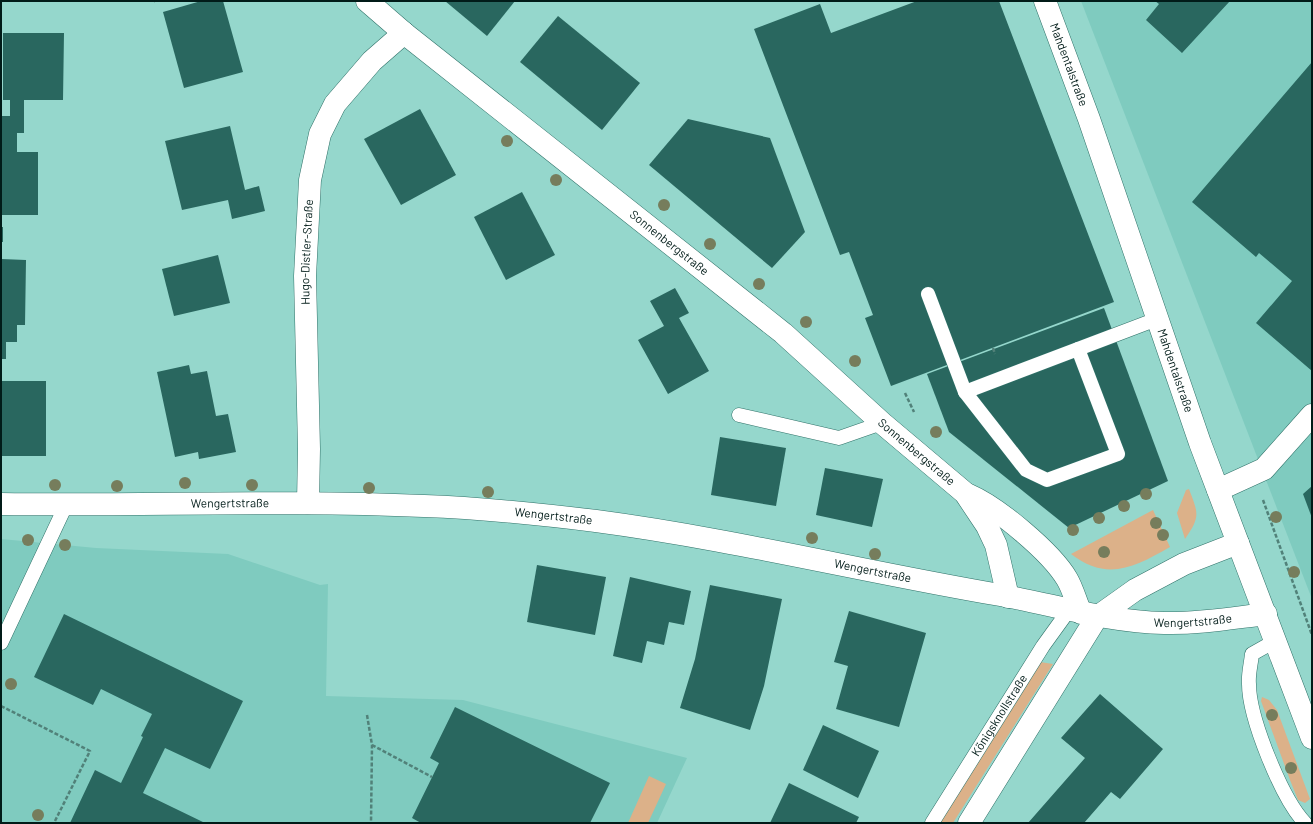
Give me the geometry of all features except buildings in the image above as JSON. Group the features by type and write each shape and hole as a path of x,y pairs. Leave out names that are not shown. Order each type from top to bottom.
{"street":[{"name":"Sonnenbergstraße","path":"367,1 404,33 783,333 882,423 965,493 982,501 1040,547 1067,578 1082,613"},
{"name":"Mahdentalstraße","path":"1045,1 1089,119 1157,320 1218,490 1312,738"},
{"name":"Hugo-Distler-Straße","path":"308,503 309,441 305,276 310,180 320,134 336,104 372,61 404,33"},
{"path":"1218,490 1254,474 1271,464 1312,415"},
{"name":"Sonnenbergstraße","path":"965,493 987,526 996,545 1008,597"},
{"name":"Wengertstraße","path":"1,504 66,505 308,503 426,506 597,522 703,539 1008,597 1082,613 1163,623 1205,622 1266,614"},
{"path":"969,823 1082,613 1135,590 1184,564 1238,543"}],"lane":[{"path":"928,294 965,392 1026,470 1047,480 1118,454 1078,349"},
{"path":"965,392 1157,320"},
{"path":"739,415 839,438 882,423"},
{"path":"1,643 66,505"},
{"name":"Königsknollstraße","path":"932,823 1043,646 1082,613"},
{"path":"1276,641 1252,654 1248,685 1255,720 1275,770 1295,813 1305,823"}],"path":[{"path":"1254,474 1312,635"},
{"path":"1,706 90,750 54,823"},
{"path":"367,715 372,746 371,823"},
{"path":"372,746 432,777"}],"shaded area":[{"path":"1081,1 1312,1 1312,599"},
{"path":"1189,489 1196,509 1196,519 1185,539 1177,513 1186,490"},
{"path":"1153,510 1170,547 1157,554 1133,565 1109,569 1097,568 1084,563 1071,554"},
{"path":"1,539 96,548 228,554 320,585 328,584 326,696 463,700 687,758 657,823 1,823"},
{"path":"1040,662 1053,664 953,823 936,823"},
{"path":"1262,697 1269,700 1277,710 1310,799 1305,803 1298,800 1261,701"},
{"path":"649,776 666,784 648,823 628,823"}]}
